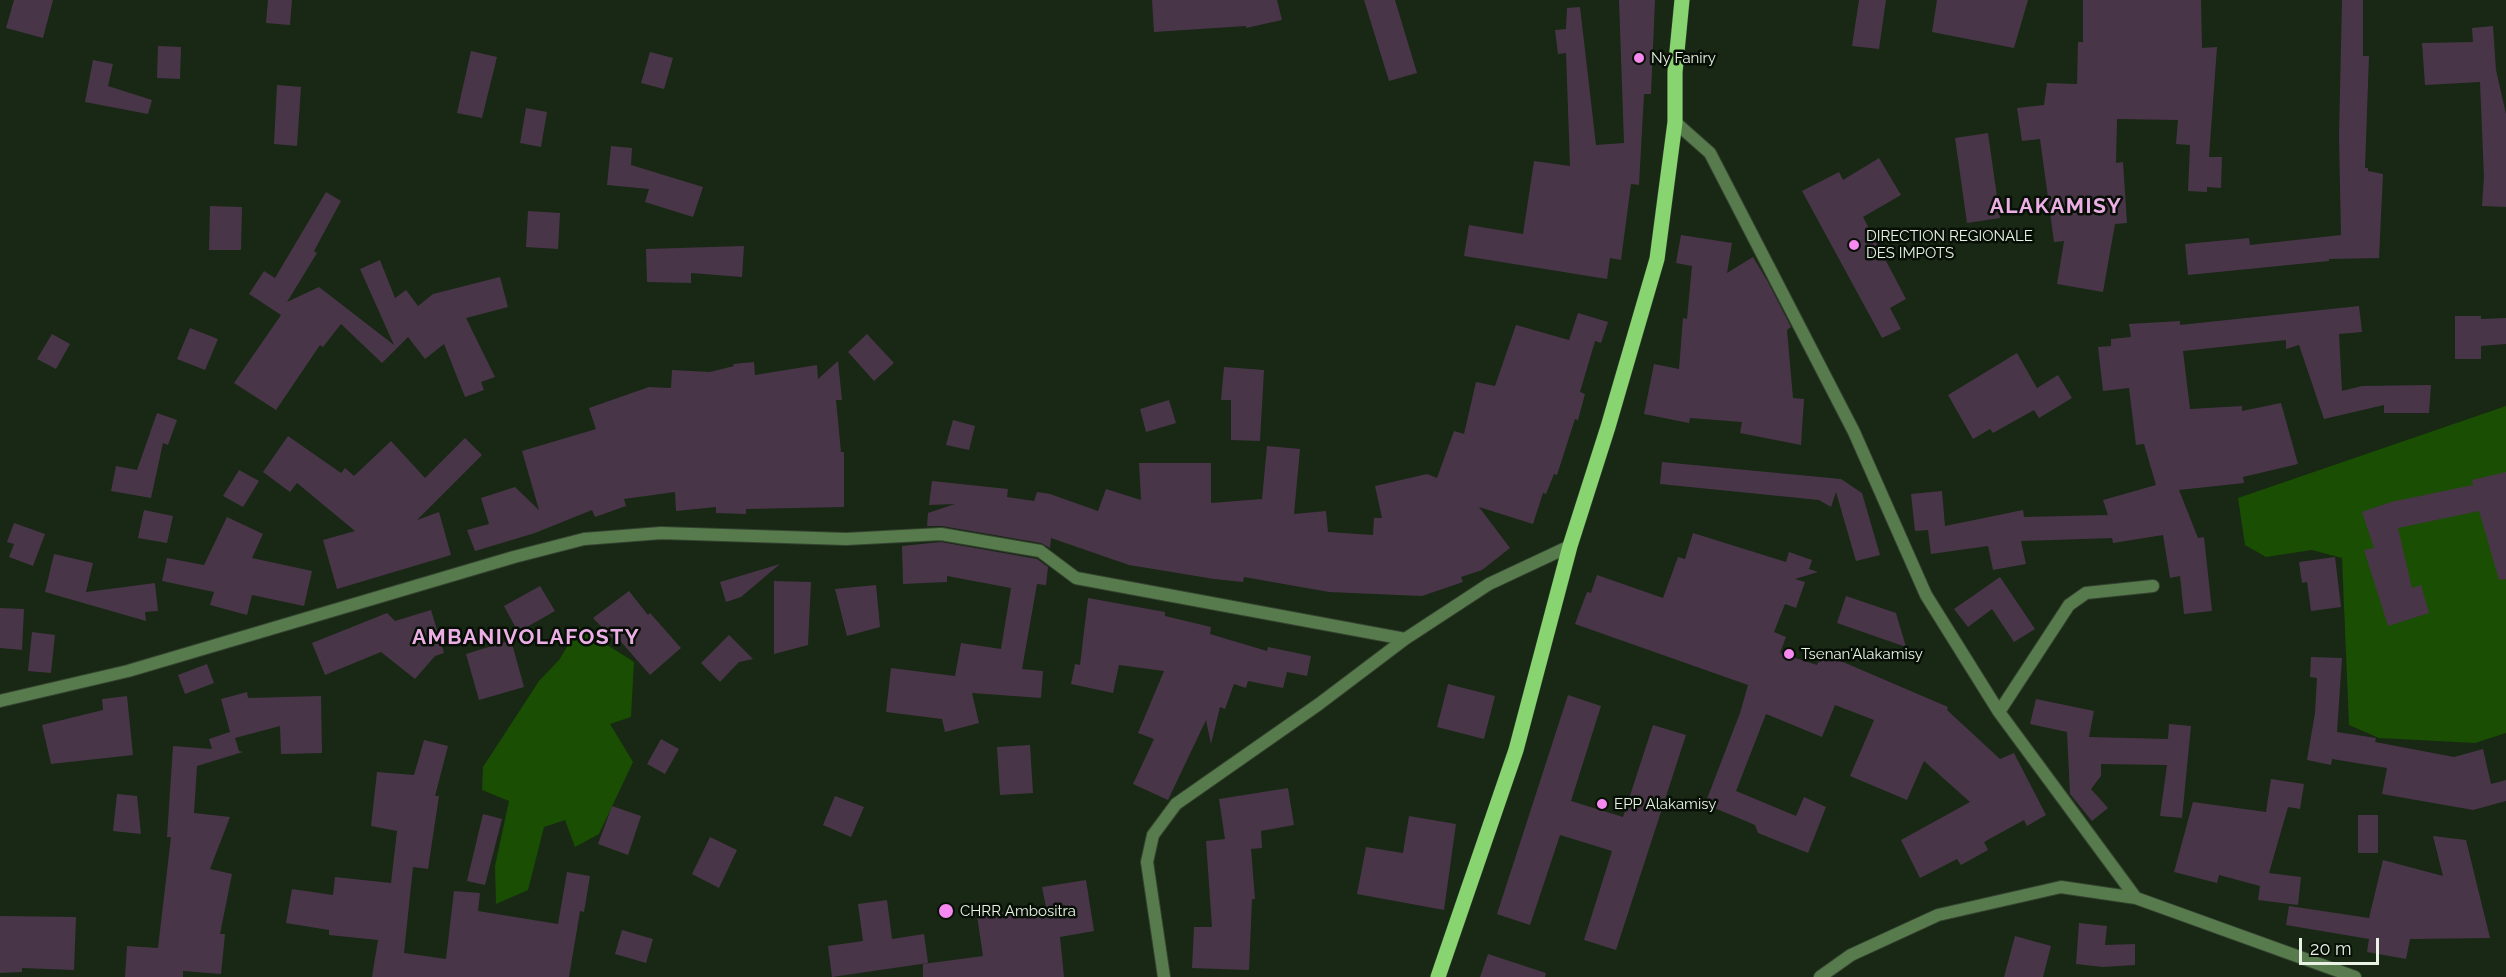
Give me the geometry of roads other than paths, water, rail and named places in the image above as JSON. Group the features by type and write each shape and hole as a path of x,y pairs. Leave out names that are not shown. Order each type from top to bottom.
{"main road":[{"path":"1438,977 1516,750 1570,546 1608,427 1656,259 1675,122 1675,72 1682,0"}],"street":[{"path":"1675,122 1710,153 1854,432 1926,595 1999,712 2136,898"},
{"path":"0,701 128,671 260,630 544,549 584,539 661,533 846,539 941,534 1040,551 1076,578 1405,639"},
{"path":"1164,977 1147,862 1153,835 1176,804 1318,704 1405,639 1489,584 1570,546"},
{"path":"1999,712 2069,605 2086,593 2153,586"},
{"path":"1820,977 1851,955 1938,915 2061,887 2136,898 2355,977"}],"place":[{"name":"Ny Faniry","path":"1639,58"},
{"name":"DIRECTION REGIONALE DES IMPOTS","path":"1854,245"},
{"name":"Tsenan'Alakamisy","path":"1789,654"},
{"name":"EPP Alakamisy","path":"1602,804"},
{"name":"CHRR Ambositra","path":"946,911"}],"district":[{"name":"ALAKAMISY","path":"2056,207"},
{"name":"AMBANIVOLAFOSTY","path":"526,638"}]}
